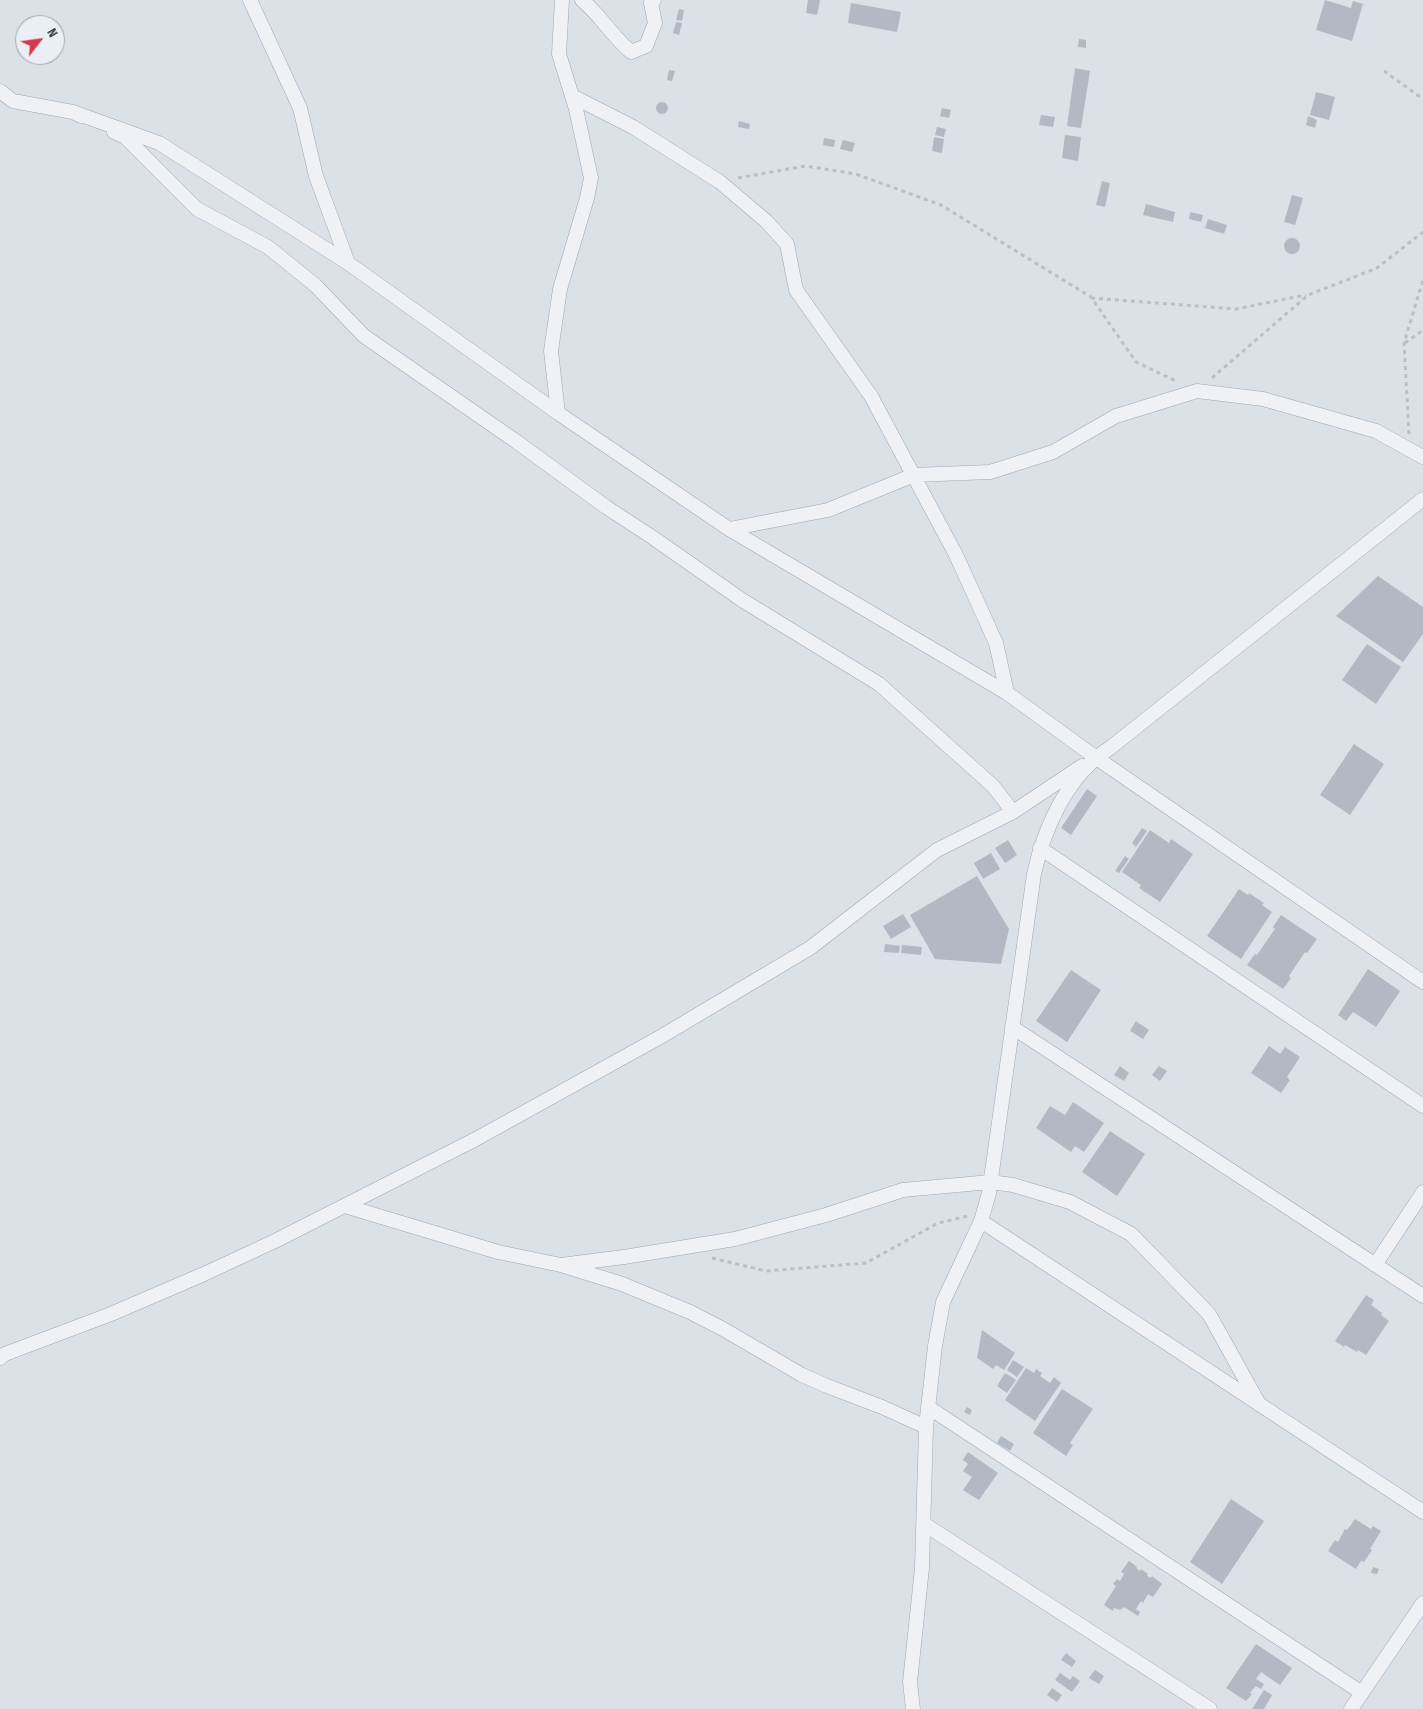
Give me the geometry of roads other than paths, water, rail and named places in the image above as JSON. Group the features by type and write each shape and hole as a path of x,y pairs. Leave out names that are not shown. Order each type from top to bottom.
{"street":[{"path":"250,0 300,108 316,176 348,263"},
{"path":"558,413 551,351 560,289 587,198 591,178 572,96 559,54 562,0"},
{"path":"582,0 596,12 616,39 631,52 646,46 655,23 651,3 654,0"},
{"path":"0,91 13,102 73,112 159,143 348,263 558,413 729,529 1007,694 1423,982"},
{"path":"572,96 634,128 720,182 766,221 787,244 796,290 871,396 956,556 996,643 1007,694"},
{"path":"73,112 125,137 197,209 268,247 315,285 364,336 517,442 606,507 742,600 880,684 993,786 1012,812"},
{"path":"729,529 828,510 914,475 990,472 1054,452 1116,416 1197,391 1263,399 1376,430 1423,457"},
{"path":"0,1358 4,1354 111,1314 196,1278 345,1206 476,1139 662,1036 810,948 937,850 1012,812 1110,748 1423,499"},
{"path":"913,1709 910,1682 918,1616 924,1524 926,1427 935,1346 943,1302 982,1217 990,1182 1034,874 1040,848 1052,818 1062,800 1096,757"},
{"path":"1040,848 1423,1106"},
{"path":"1012,1027 1423,1296"},
{"path":"561,1265 735,1239 826,1215 903,1190 990,1182 1013,1185 1070,1202 1131,1234 1209,1314 1259,1404"},
{"path":"1375,1265 1423,1192"},
{"path":"345,1206 498,1252 561,1265 657,1297 723,1329 778,1362 827,1386 882,1407 926,1427"},
{"path":"982,1217 1423,1512"},
{"path":"928,1407 1362,1693"},
{"path":"924,1524 1210,1709"},
{"path":"1351,1709 1423,1602"}]}
